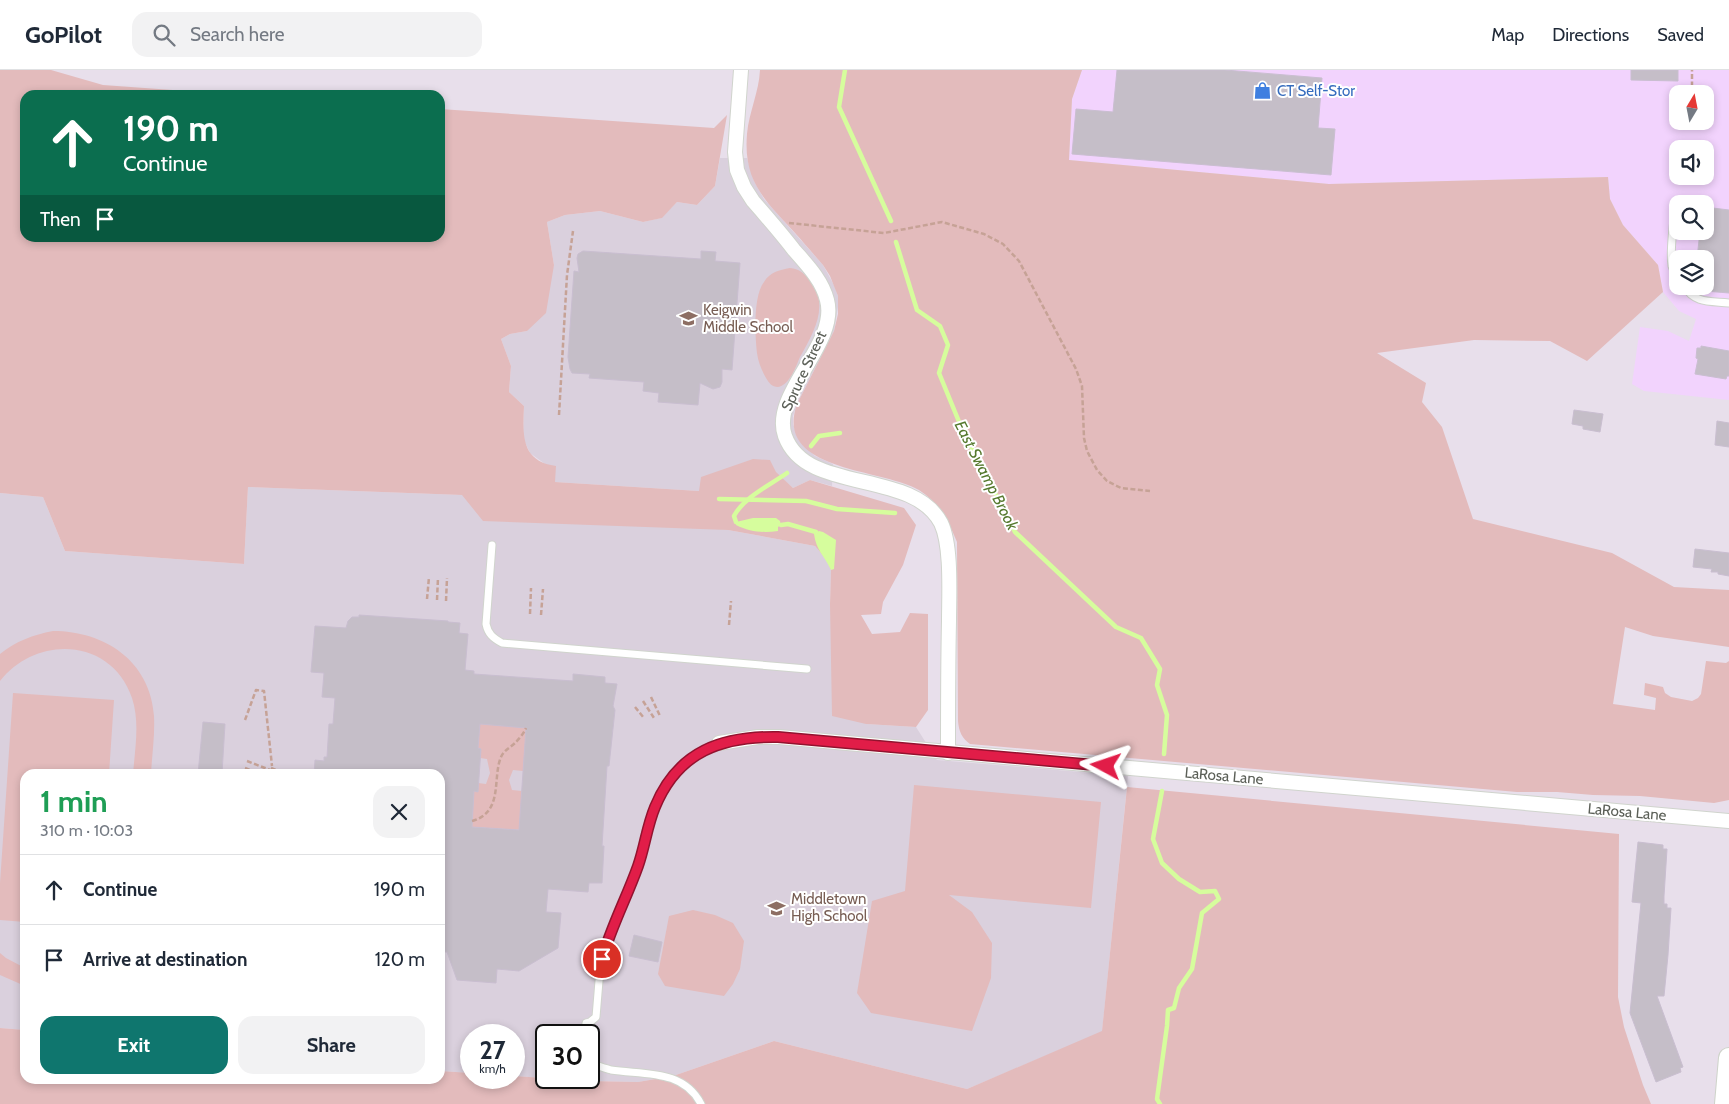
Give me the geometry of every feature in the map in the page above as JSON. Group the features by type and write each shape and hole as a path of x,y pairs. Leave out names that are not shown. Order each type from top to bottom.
{"main road":[{"path":"1726,1104 1729,1058"}],"street":[{"name":"Spruce Street","path":"741,70 735,152 737,170 744,187 753,201 818,278 828,305 828,317 822,338 791,394 786,408 783,422 784,433 795,452 810,464 852,479 904,492 932,512 940,523 945,536 949,575 948,753"},
{"name":"LaRosa Lane","path":"719,743 748,738 778,737 1490,799 1729,822"}],"lane":[{"path":"1690,295 1698,300 1729,303"},
{"path":"492,545 486,624 491,635 502,643 807,669"},
{"path":"586,1024 596,1016 600,969 605,949 638,866 654,807 666,784 676,771 692,758 719,743"},
{"path":"600,1067 610,1070 655,1073 677,1081 696,1094 701,1104"}],"path":[{"path":"1692,70 1692,85"},
{"path":"788,222 884,233 942,222 984,234 1003,244 1019,261 1076,369 1082,386 1084,438 1087,451 1096,470 1107,481 1121,488 1150,491"},
{"path":"559,415 572,231"},
{"path":"427,599 429,577"},
{"path":"437,600 438,578"},
{"path":"446,600 447,578"},
{"path":"530,614 531,588"},
{"path":"541,614 543,589"},
{"path":"729,625 731,601"},
{"path":"245,720 256,690 264,691 271,768 248,761"},
{"path":"651,697 660,716"},
{"path":"643,701 654,718"},
{"path":"635,707 644,718"},
{"path":"472,821 488,811 497,787 501,758 505,751 516,743 526,728"}],"shaded area":[{"path":"0,70 51,70 103,85 172,90 20,90 20,242 445,242 445,109 714,128 727,115 715,186 697,205 677,202 662,218 643,222 600,211 565,215 547,222 554,265 546,313 527,331 510,334 501,339 511,366 509,392 524,406 524,436 526,445 536,458 544,463 556,466 555,482 699,491 701,477 753,459 770,460 776,472 793,488 810,480 904,508 916,525 903,565 883,602 881,614 861,615 872,634 900,632 910,613 928,614 928,710 916,727 866,724 832,716 831,570 826,559 815,546 728,530 483,521 462,495 248,487 244,564 65,551 43,497 0,493"},
{"path":"760,70 1082,70 1072,99 1069,160 1329,184 1608,177 1610,199 1623,225 1658,265 1663,292 1587,361 1550,341 1474,340 1377,353 1426,383 1422,402 1442,427 1473,519 1612,553 1674,587 1729,590 1729,647 1653,636 1625,627 1613,704 1655,710 1656,698 1644,695 1645,683 1663,687 1665,693 1671,697 1692,701 1701,694 1706,661 1726,663 1729,661 1729,800 1714,803 1640,796 1517,792 970,744 961,734 958,721 957,542 950,526 937,506 919,490 902,483 835,464 815,455 801,443 794,426 797,404 834,331 838,314 838,296 830,276 823,265 774,210 758,189 753,178 747,151 747,134"},
{"path":"1082,70 1729,70 1729,400 1644,391 1632,384 1640,327 1668,331 1689,341 1696,319 1679,311 1663,292 1658,265 1623,225 1610,199 1608,177 1329,184 1069,160 1072,99"},
{"name":"Keigwin Middle School","path":"720,158 747,158 754,181 764,199 823,265 835,287 838,296 838,307 834,331 797,404 793,416 793,424 798,438 815,456 833,464 832,486 810,480 793,488 775,472 770,461 699,491 555,482 545,464 530,453 523,438 524,406 509,392 511,366 501,339 510,334 527,331 554,265 547,222 565,215 600,211 643,222 661,218 677,202 697,205 715,186"},
{"path":"790,268 796,269 805,275 815,289 819,298 818,319 792,375 782,386 776,387 767,380 758,360 756,306 760,288 766,279 775,272"},
{"name":"Middletown High School","path":"248,487 462,495 728,530 815,546 826,559 831,570 830,604 866,724 916,727 937,760 1128,776 1102,1032 967,1089 774,1041 673,1076 638,1082 600,1081 600,1024 535,1024 535,1077 525,1077 525,1024 460,1024 460,1072 445,1071 445,769 20,769 20,1030 0,1028 0,493 43,497 65,551 244,564"},
{"path":"753,518 776,518 780,521 781,525 778,527 778,531 767,532 751,531 736,525 736,522"},
{"path":"819,531 836,540 834,569 831,570 818,548 814,534"},
{"path":"53,631 72,632 90,637 107,643 122,653 134,665 144,680 151,697 154,716 151,769 133,769 136,716 132,698 122,678 108,663 91,654 72,649 53,650 33,655 15,666 0,681 0,654 12,645 39,634"},
{"path":"13,693 114,700 109,769 20,769 20,922 0,920 0,883"},
{"path":"480,724 533,728 523,771 513,770 509,780 512,790 522,791 520,820 525,830 472,827 474,791 478,791 478,783 486,784 490,773 487,759 480,758 481,749 478,748"},
{"path":"914,785 1101,802 1091,908 949,895 972,912 992,943 991,978 972,1031 871,1013 857,993 872,901 905,891"},
{"path":"1127,787 1619,834 1618,997 1624,1027 1651,1104 0,1104 0,1028 20,1030 20,1084 445,1084 445,1071 460,1072 460,1089 525,1089 525,1077 535,1077 535,1089 600,1089 600,1081 638,1082 673,1076 774,1041 967,1089 1102,1031"},
{"path":"693,910 715,915 733,923 744,941 740,969 733,984 724,996 665,986 658,974 669,916"},
{"path":"0,953 20,965 20,984 0,975"}],"building":[{"path":"1117,70 1225,70 1322,78 1318,128 1335,129 1331,175 1072,154 1076,109 1113,112"},
{"path":"1631,70 1678,70 1678,81 1631,80"},
{"path":"1714,208 1729,210 1729,293 1714,292 1714,250 1698,250 1699,240 1714,240"},
{"path":"583,251 701,259 701,251 716,252 715,261 740,263 732,370 722,369 720,387 713,389 700,383 698,405 658,402 659,393 643,391 644,382 589,378 590,374 572,373 568,357 574,271 579,272 577,258 578,254"},
{"path":"1701,346 1729,351 1729,376 1726,379 1695,374 1698,359 1696,358 1697,348 1701,348"},
{"path":"1574,410 1603,414 1600,432 1583,429 1583,426 1572,424"},
{"path":"1717,421 1729,423 1729,447 1715,445"},
{"path":"1695,549 1729,553 1729,576 1718,574 1718,572 1711,572 1712,569 1693,567"},
{"path":"359,615 460,623 459,633 468,634 465,670 474,671 474,674 573,681 573,674 605,677 605,683 617,684 613,706 615,710 609,766 607,766 602,846 604,846 602,883 589,883 588,892 548,889 546,912 561,913 558,948 519,971 497,969 496,983 457,980 447,952 445,952 445,769 314,769 315,760 324,761 324,757 327,757 329,724 333,724 335,698 322,697 324,673 311,672 315,626 346,628 348,621 352,617 359,617","holes":["480,724 526,728 519,830 472,827 474,791 478,792 481,749 478,748"]},
{"path":"203,722 225,724 222,769 198,769"},
{"path":"1638,842 1663,845 1663,849 1667,849 1664,904 1667,904 1667,908 1671,908 1668,955 1664,996 1657,996 1683,1067 1680,1068 1681,1072 1656,1082 1630,1013 1641,903 1632,902"},
{"path":"634,935 662,942 658,962 629,956"}],"waterway":[{"name":"East Swamp Brook","path":"845,70 839,107 891,221"},
{"name":"East Swamp Brook","path":"896,242 917,310 940,326 948,345 939,373 962,429 1015,532 1116,627 1141,638 1160,669 1157,685 1167,715 1164,754"},
{"path":"811,446 819,436 840,433"},
{"path":"736,522 734,516 744,503 787,473"},
{"path":"719,499 806,501 837,509 895,513"},
{"path":"781,525 788,524 816,532"},
{"name":"East Swamp Brook","path":"1160,1104 1157,1099 1168,1010 1174,1008 1179,988 1192,969 1202,913 1219,899 1215,891 1200,892 1179,879 1162,863 1153,839 1162,791"}],"place":[{"name":"CT Self-Stor","path":"1263,91"},
{"name":"Keigwin Middle School","path":"689,319"},
{"name":"Middletown High School","path":"777,908"}],"route":[{"path":"602,959 638,866 654,807 666,784 676,771 692,758 719,743 738,739 778,737 1106,766"}]}
